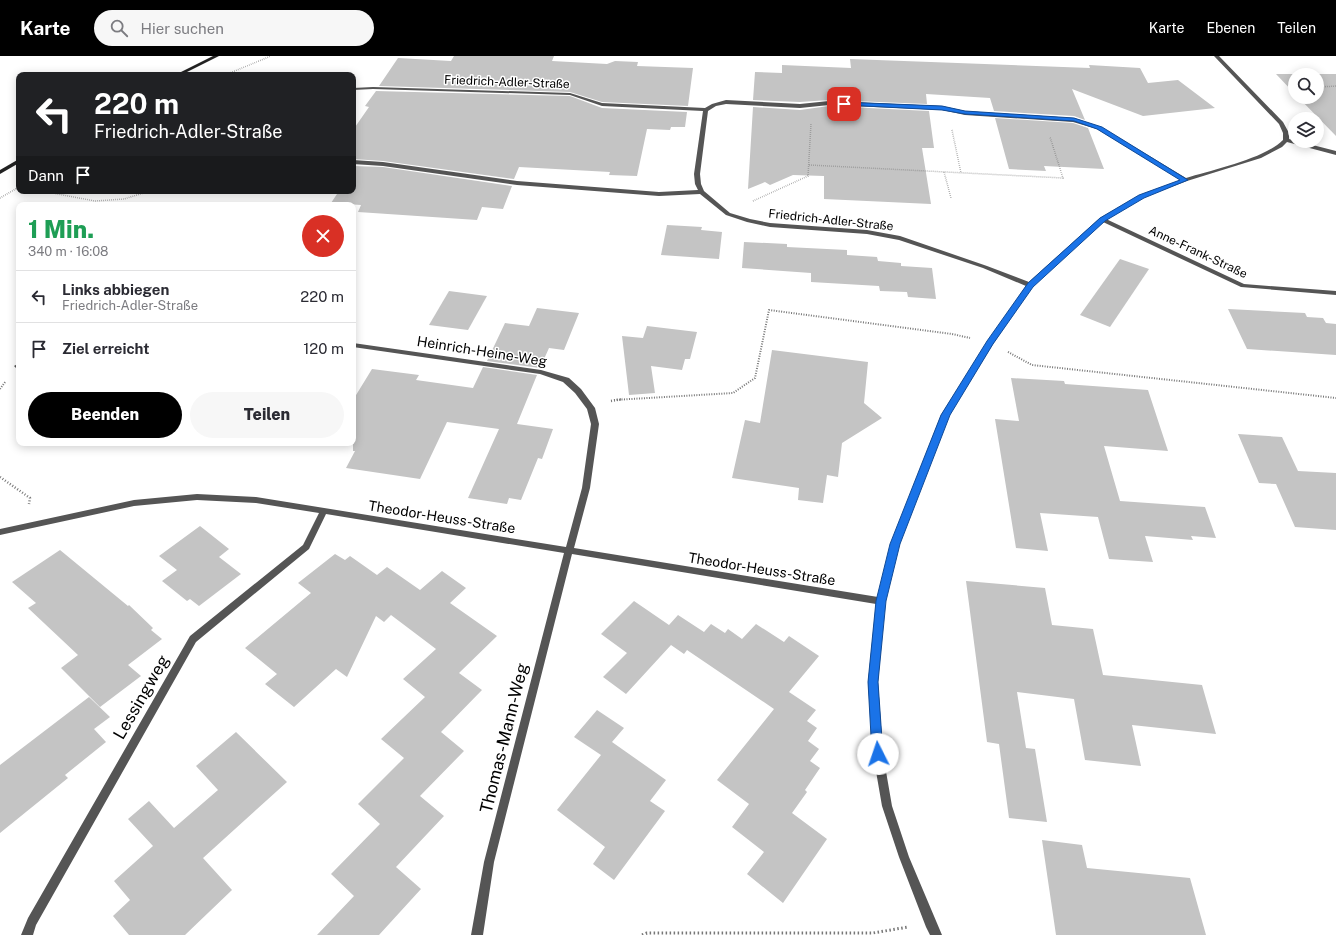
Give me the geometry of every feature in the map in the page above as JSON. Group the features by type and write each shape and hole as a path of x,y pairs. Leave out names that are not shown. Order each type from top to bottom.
{"main road":[{"path":"183,72 217,56"},
{"path":"0,172 16,162"}],"street":[{"path":"936,935 904,857 887,806 878,754 873,682 881,601 895,544 945,415 990,343 1030,285 1102,219 1142,196 1185,180 1259,158 1280,146 1286,140 1286,133 1281,124 1216,56"},
{"name":"Friedrich-Adler-Straße","path":"356,89 374,88 570,94 602,104 706,110 714,105 726,102 800,106 829,103 942,108 965,112 1043,116 1074,120 1100,128 1185,180"},
{"path":"356,162 383,164 518,183 659,194 701,192 697,174 706,110"},
{"path":"1286,140 1336,153"},
{"name":"Friedrich-Adler-Straße","path":"701,192 728,214 748,221 770,225 867,232 900,238 985,267 1030,285"},
{"name":"Anne-Frank-Straße","path":"1102,219 1243,286 1336,293"},
{"name":"Heinrich-Heine-Weg","path":"356,345 541,372 566,380 578,391 592,408"},
{"path":"570,551 586,488 595,424 592,408"},
{"name":"Theodor-Heuss-Straße","path":"0,532 134,503 197,497 256,500 881,601"},
{"name":"Lessingweg","path":"27,935 32,922 193,639 306,547 324,511"},
{"name":"Thomas-Mann-Weg","path":"476,935 489,862 557,594 570,551"}],"path":[{"path":"232,72 271,56"},
{"path":"1324,87 1336,86"},
{"path":"728,214 808,176 810,105"},
{"path":"942,108 951,126 961,173"},
{"path":"809,165 1063,178 1043,116"},
{"path":"944,172 951,198"},
{"path":"0,198 16,189"},
{"path":"58,194 95,201 124,199 140,194"},
{"path":"592,408 616,399 733,393 755,378 769,310 952,334 990,343 1032,364 1336,398"},
{"path":"0,477 30,498 24,526"},
{"path":"642,935 647,933 873,932 930,923"}],"building":[{"path":"454,56 554,56 552,61 607,64 615,61 638,62 637,66 693,68 688,106 602,102 570,92 379,86 398,58 451,61"},
{"path":"850,59 1090,68 1089,65 1140,68 1148,83 1178,80 1215,108 1143,116 1072,89 1085,120 1074,116 994,111 990,98 926,94 927,104 829,100 800,102 753,100 755,72 782,73 782,65 851,68"},
{"path":"1276,74 1288,74 1288,87"},
{"path":"1324,74 1336,74 1336,136 1324,124 1324,112 1313,112 1305,104 1324,104"},
{"path":"376,91 570,96 602,108 687,112 685,127 671,127 670,130 647,129 637,176 609,175 610,172 519,167 514,179 383,161 356,159 356,126 369,107 365,106"},
{"path":"829,106 929,111 934,148 922,148 931,204 824,199 824,176 793,175 770,185 765,182 748,189 753,107 800,110"},
{"path":"995,118 1073,123 1088,128 1104,169 1044,166 1046,171 1009,169"},
{"path":"356,166 383,167 512,186 503,209 482,207 477,220 358,212 361,205 356,205 356,202 332,202 337,194 356,194"},
{"path":"667,225 702,227 701,230 722,232 719,259 661,255"},
{"path":"744,242 787,244 787,247 847,250 847,255 877,257 878,261 901,263 901,266 932,268 936,299 908,297 907,292 880,291 879,286 811,282 811,273 742,268"},
{"path":"1120,259 1149,269 1110,327 1080,315"},
{"path":"449,291 487,296 468,330 429,325"},
{"path":"537,308 579,313 564,350 549,348 540,368 487,361 505,323 529,326"},
{"path":"1228,309 1305,313 1307,317 1323,318 1326,323 1336,324 1336,355 1247,349"},
{"path":"647,326 697,332 690,359 685,359 682,370 651,366 655,393 629,395 622,336 643,338"},
{"path":"772,350 868,362 864,403 882,418 842,443 838,477 827,475 823,503 798,500 799,488 732,478 745,420 760,423"},
{"path":"483,367 537,375 517,424 553,429 542,459 538,458 521,500 509,498 507,504 468,498 499,429 447,422 420,479 346,468 355,451 353,451 353,446 356,446 356,395 372,369 419,375 416,380 473,388"},
{"path":"1011,378 1064,381 1065,384 1148,390 1168,451 1104,446 1120,501 1205,507 1216,538 1191,536 1193,540 1145,536 1153,562 1109,559 1098,517 1040,513 1048,551 1016,548 995,419 1019,421"},
{"path":"1238,434 1282,437 1298,471 1336,473 1336,530 1295,527 1276,484 1259,483"},
{"path":"200,526 229,549 219,557 241,574 199,606 190,599 187,601 162,581 177,570 159,556"},
{"path":"60,550 128,606 129,605 153,628 151,630 162,639 128,665 141,676 100,707 61,668 78,655 28,608 36,603 12,582"},
{"path":"335,554 345,560 350,556 377,575 387,567 420,590 442,571 466,588 450,603 497,636 459,673 482,690 441,732 464,751 420,796 444,816 396,867 421,889 379,935 317,935 354,896 331,874 380,824 358,804 404,758 381,739 425,697 403,679 436,649 391,615 384,622 376,616 347,677 336,669 294,707 265,684 277,674 245,648 311,593 298,583"},
{"path":"966,581 1045,588 1052,625 1093,629 1103,675 1202,685 1216,734 1132,725 1141,766 1085,760 1074,699 1017,692 1026,748 1035,749 1047,822 1009,818 999,744 987,742"},
{"path":"634,601 669,625 678,615 704,632 711,624 725,633 728,629 742,639 756,624 784,642 789,636 819,656 789,692 816,710 807,721 817,728 808,741 819,749 810,761 820,768 805,790 807,792 792,813 827,839 783,903 747,874 764,852 732,827 749,804 717,780 774,709 687,650 684,654 671,645 626,694 603,677 627,653 601,634"},
{"path":"89,697 110,717 94,729 106,742 65,775 68,778 0,833 0,765"},
{"path":"597,710 624,728 612,742 666,780 650,801 665,811 614,880 593,864 605,847 557,810 601,755 574,737"},
{"path":"236,732 287,782 203,858 232,890 185,935 129,935 113,916 130,900 114,881 153,846 128,819 149,801 174,828 218,790 196,766"},
{"path":"1042,840 1082,845 1087,868 1190,878 1206,935 1056,935"}],"route":[{"path":"844,104 942,108 965,112 1057,117 1074,120 1100,128 1185,180 1142,196 1102,219 1030,285 990,343 945,415 895,544 881,601 873,682 878,754"}]}
